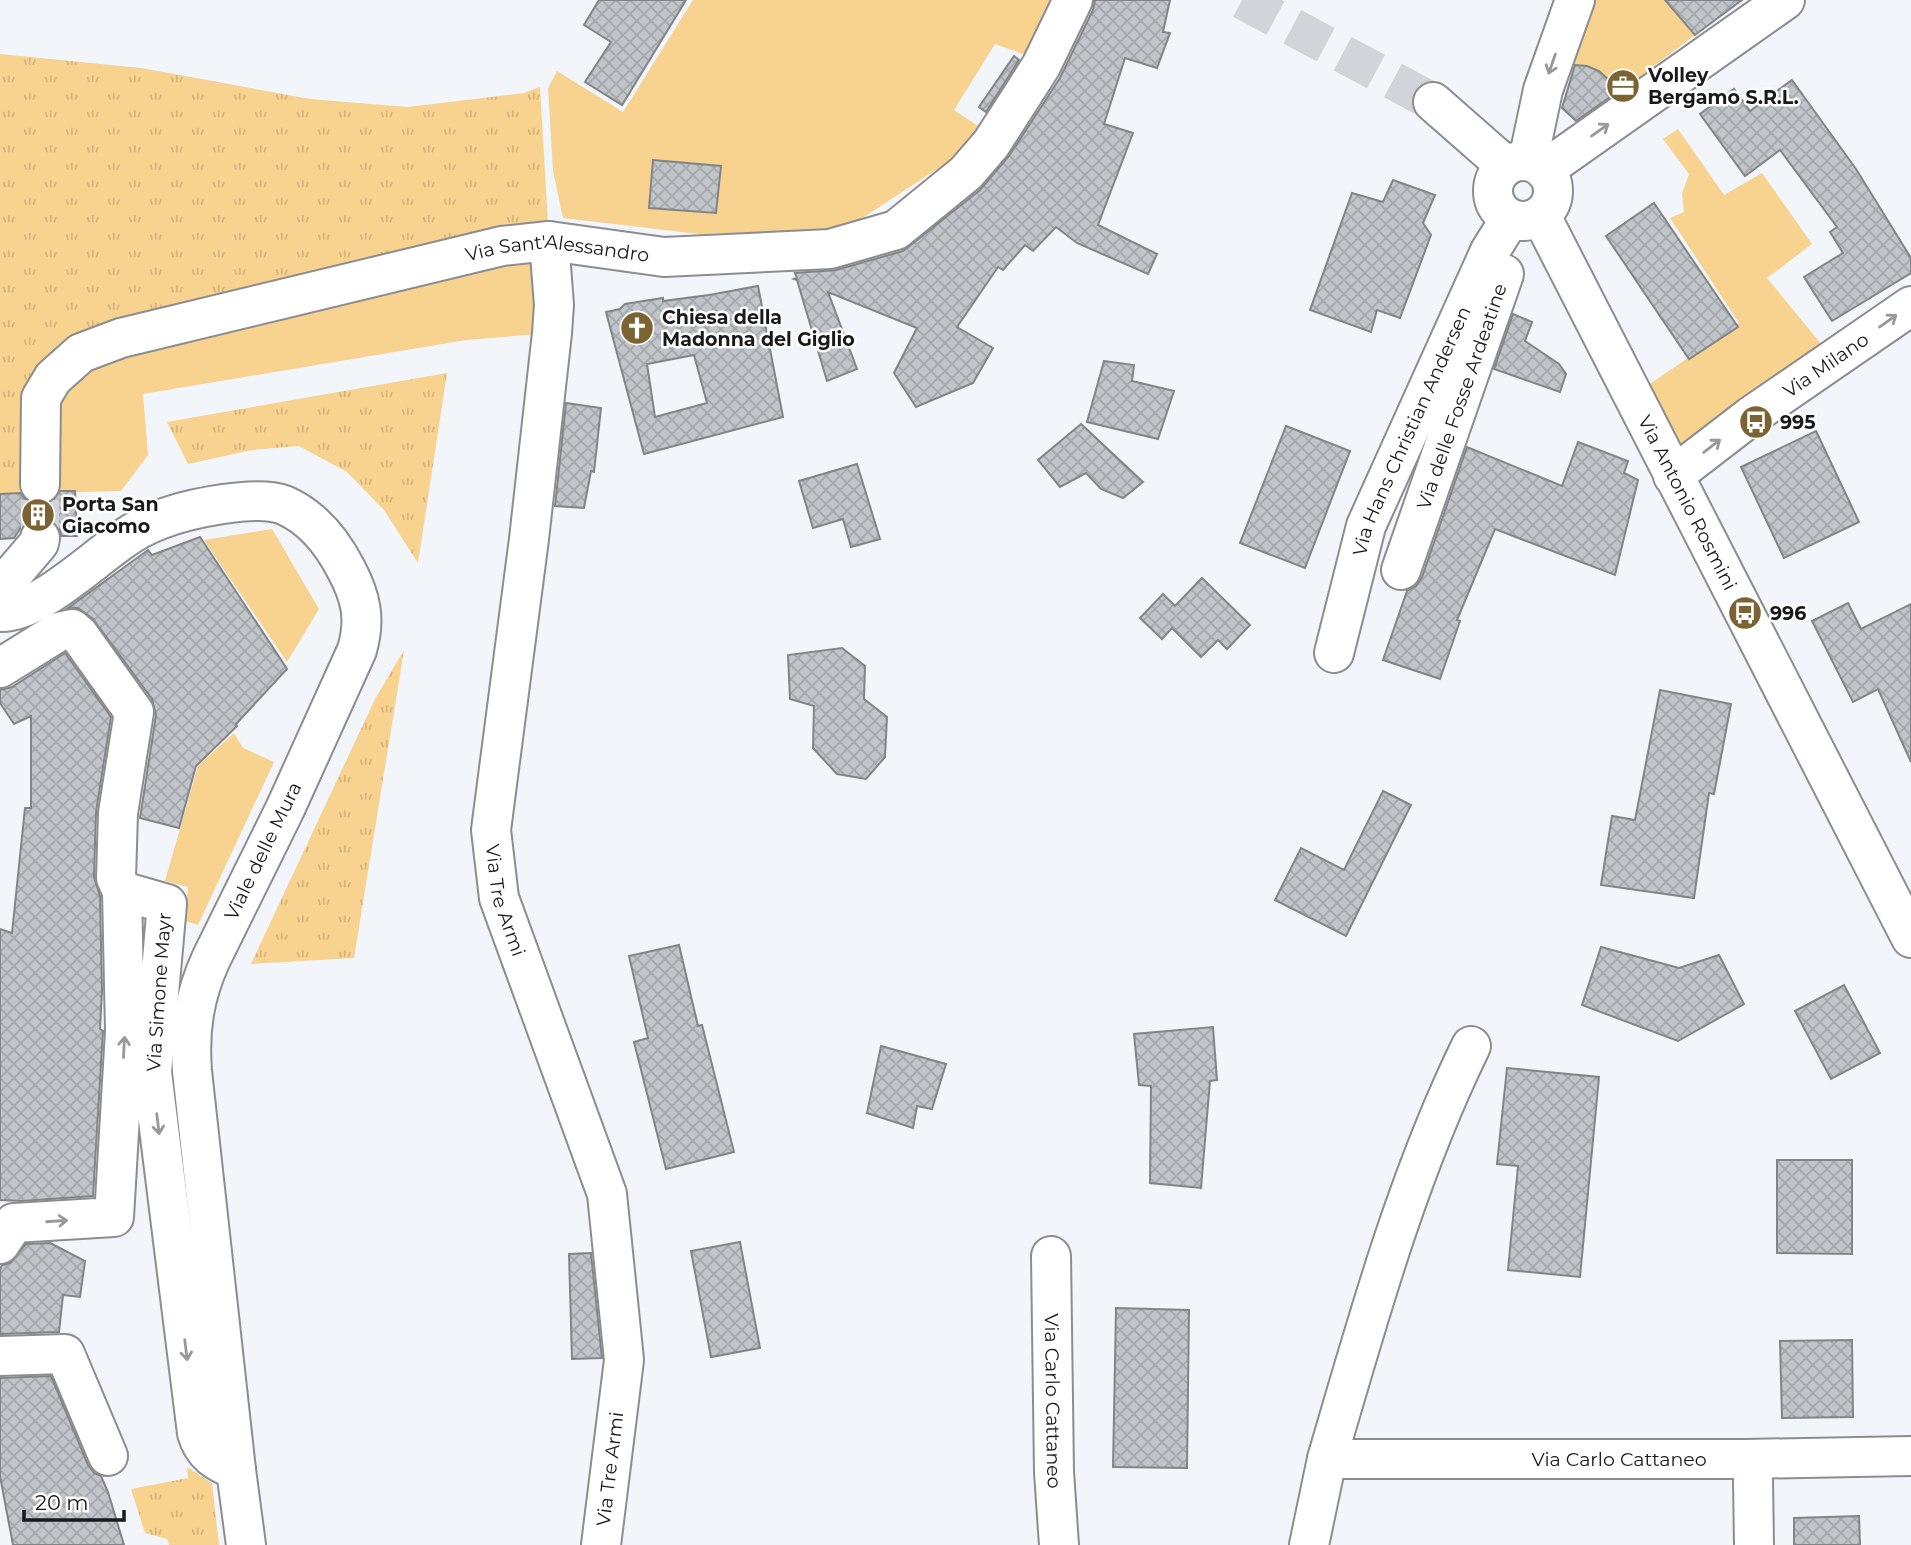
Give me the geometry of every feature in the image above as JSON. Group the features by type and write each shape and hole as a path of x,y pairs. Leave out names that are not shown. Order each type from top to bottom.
{"street":[{"name":"Via Sant'Alessandro","path":"40,484 41,398 53,378 81,353 121,338 502,246 549,241 664,257 830,249 896,230 966,173 991,144 1041,66 1073,0"},
{"path":"1526,166 1543,90 1575,0"},
{"path":"1433,102 1526,166 1552,184 1553,195 1548,208 1524,219 1500,212 1492,192 1498,173 1526,166 1785,0"},
{"name":"Via Antonio Rosmini","path":"1524,219 1673,476 1911,938"},
{"name":"Via delle Fosse Ardeatine","path":"1401,570 1524,219"},
{"name":"Via Hans Christian Andersen","path":"1334,653 1366,526 1490,251 1524,219"},
{"name":"Via Tre Armi","path":"549,241 554,305 552,333 491,830 499,898 607,1194 624,1360 601,1545"},
{"name":"Via Milano","path":"1673,476 1751,416 1911,306"},
{"name":"Viale delle Mura","path":"0,612 23,608 39,601 120,541 159,520 240,502 262,501 290,508 316,527 344,565 363,612 362,632 357,650 285,809 200,984 190,1039 246,1545"},
{"path":"0,589 39,543 40,538"},
{"path":"0,668 58,632 72,629 134,712 118,813 119,884"},
{"name":"Via Simone Mayr","path":"0,1244 14,1223 114,1217 125,1031 119,884 167,904 153,1085 197,1433 204,1450 211,1457 236,1470"},
{"path":"1308,1545 1327,1459 1389,1249 1471,1046"},
{"name":"Via Carlo Cattaneo","path":"1051,1256 1054,1472 1059,1545"},
{"path":"0,1356 65,1354 108,1456"},
{"name":"Via Carlo Cattaneo","path":"1327,1459 1745,1459 1911,1456"},
{"path":"1753,1480 1754,1545"}],"green space":[{"path":"693,0 1055,0 1029,56 995,44 954,110 981,128 951,160 844,230 699,234 563,218 553,171 548,88 557,71 623,112"},
{"path":"1593,0 1665,0 1695,35 1621,91 1598,72 1570,65"},
{"path":"0,54 141,68 310,99 408,107 524,93 540,87 549,241 121,338 39,493 0,494"},
{"path":"1678,129 1724,195 1762,173 1812,244 1767,278 1827,351 1677,460 1647,386 1739,323 1670,218 1684,212 1682,194 1689,174 1663,139"},
{"path":"549,241 552,333 466,340 143,394 148,455 121,491 39,493 41,398 81,353"},
{"path":"447,373 418,563 384,510 347,472 299,446 252,450 188,464 167,422"},
{"path":"272,529 319,609 287,662 204,540"},
{"path":"404,650 354,958 251,964 375,699"},
{"path":"234,733 243,748 274,762 198,925 185,921 188,887 165,881 198,766"},
{"path":"187,1467 212,1483 219,1545 169,1545 167,1539 145,1533 131,1489 188,1478"}],"building":[{"path":"599,0 686,0 622,105 585,82 611,42 584,25"},
{"path":"1095,0 1170,0 1163,32 1170,33 1157,68 1125,58 1104,124 1133,133 1098,225 1157,254 1148,274 1077,243 1056,227 1033,251 1025,245 1003,270 998,267 957,327 993,348 973,383 916,407 894,373 917,328 828,292 857,369 827,381 797,280 794,279 797,278 795,273 836,270 903,251 980,190 1009,156 1060,78 1093,10"},
{"path":"1665,0 1742,0 1695,35"},
{"path":"1014,56 1019,60 986,112 979,107"},
{"path":"1575,65 1599,71 1620,90 1576,121 1562,108"},
{"path":"1792,80 1856,169 1911,258 1911,273 1832,321 1804,277 1843,253 1830,232 1837,227 1780,150 1745,176 1700,114 1734,89 1750,111"},
{"path":"653,160 721,166 716,213 649,208"},
{"path":"1393,180 1435,195 1423,223 1431,235 1400,318 1377,310 1371,332 1310,310 1352,193 1383,202"},
{"path":"1654,203 1738,327 1689,359 1606,236"},
{"path":"758,286 783,417 644,454 606,312 620,309 625,304 709,295","holes":["694,355 707,403 655,417 647,364"]},
{"path":"1513,314 1532,322 1525,341 1559,364 1566,374 1560,392 1494,369"},
{"path":"1104,361 1134,365 1132,381 1174,391 1158,439 1087,422"},
{"path":"566,403 601,408 594,472 591,471 584,508 555,506"},
{"path":"1081,424 1143,482 1123,498 1101,489 1086,473 1060,487 1038,460"},
{"path":"1286,426 1350,451 1305,568 1240,543"},
{"path":"1816,431 1859,522 1784,558 1741,467"},
{"path":"1578,442 1628,461 1624,473 1638,480 1615,575 1495,529 1457,620 1460,621 1440,679 1383,660 1407,591 1416,586 1422,577 1467,447 1562,486"},
{"path":"857,464 880,539 851,547 843,519 813,528 799,481"},
{"name":"Porta San Giacomo","path":"60,491 75,491 77,536 61,536 55,522 44,517 34,517 24,523 14,538 0,539 0,494 20,493 28,502 40,506 51,503"},
{"path":"200,537 287,669 237,726 196,766 179,828 140,818 156,715 152,699 93,619 78,608 68,608 148,550 152,555"},
{"path":"1202,578 1250,625 1227,649 1218,640 1201,657 1172,628 1162,639 1140,618 1163,594 1175,606"},
{"path":"1848,603 1861,629 1911,604 1911,762 1878,689 1853,702 1812,621"},
{"path":"842,648 865,666 864,699 887,717 885,757 866,779 837,774 813,748 814,706 790,699 788,655"},
{"path":"65,653 111,717 96,812 94,877 100,896 100,1029 103,1031 93,1196 0,1200 0,929 12,933 25,808 31,808 31,716 14,724 0,703 0,690 12,687"},
{"path":"1660,690 1731,704 1714,794 1709,793 1694,898 1601,885 1612,816 1635,820"},
{"path":"1383,791 1411,805 1346,936 1275,900 1301,848 1344,870"},
{"path":"679,945 698,1026 702,1025 734,1152 666,1169 634,1042 648,1038 629,956"},
{"path":"1601,947 1679,968 1719,955 1744,1004 1678,1041 1582,1005"},
{"path":"1844,985 1880,1053 1831,1079 1795,1011"},
{"path":"1213,1027 1217,1080 1210,1081 1201,1188 1150,1183 1151,1086 1139,1085 1134,1034"},
{"path":"881,1046 946,1064 932,1109 917,1106 913,1128 867,1113"},
{"path":"1507,1068 1599,1077 1580,1277 1508,1270 1518,1166 1497,1164"},
{"path":"1777,1160 1852,1160 1852,1254 1777,1253"},
{"path":"740,1242 760,1348 711,1357 691,1251"},
{"path":"50,1243 85,1261 80,1297 63,1295 59,1332 0,1334 2,1265 10,1263 26,1244"},
{"path":"591,1253 602,1358 572,1359 569,1254"},
{"path":"1116,1308 1189,1310 1187,1468 1113,1467"},
{"path":"1852,1340 1853,1417 1782,1418 1780,1341"},
{"path":"51,1376 88,1465 94,1473 101,1476 108,1492 124,1545 13,1545 0,1476 0,1378"},
{"path":"1859,1516 1860,1545 1794,1545 1794,1518"}],"tunnel":[{"path":"1242,0 1433,102"},
{"path":"40,484 40,538"}],"place":[{"name":"Volley Bergamo S.R.L.","path":"1623,86"},
{"name":"Chiesa della Madonna del Giglio","path":"637,328"},
{"name":"995","path":"1756,422"},
{"name":"Porta San Giacomo","path":"38,515"},
{"name":"996","path":"1745,613"}]}
